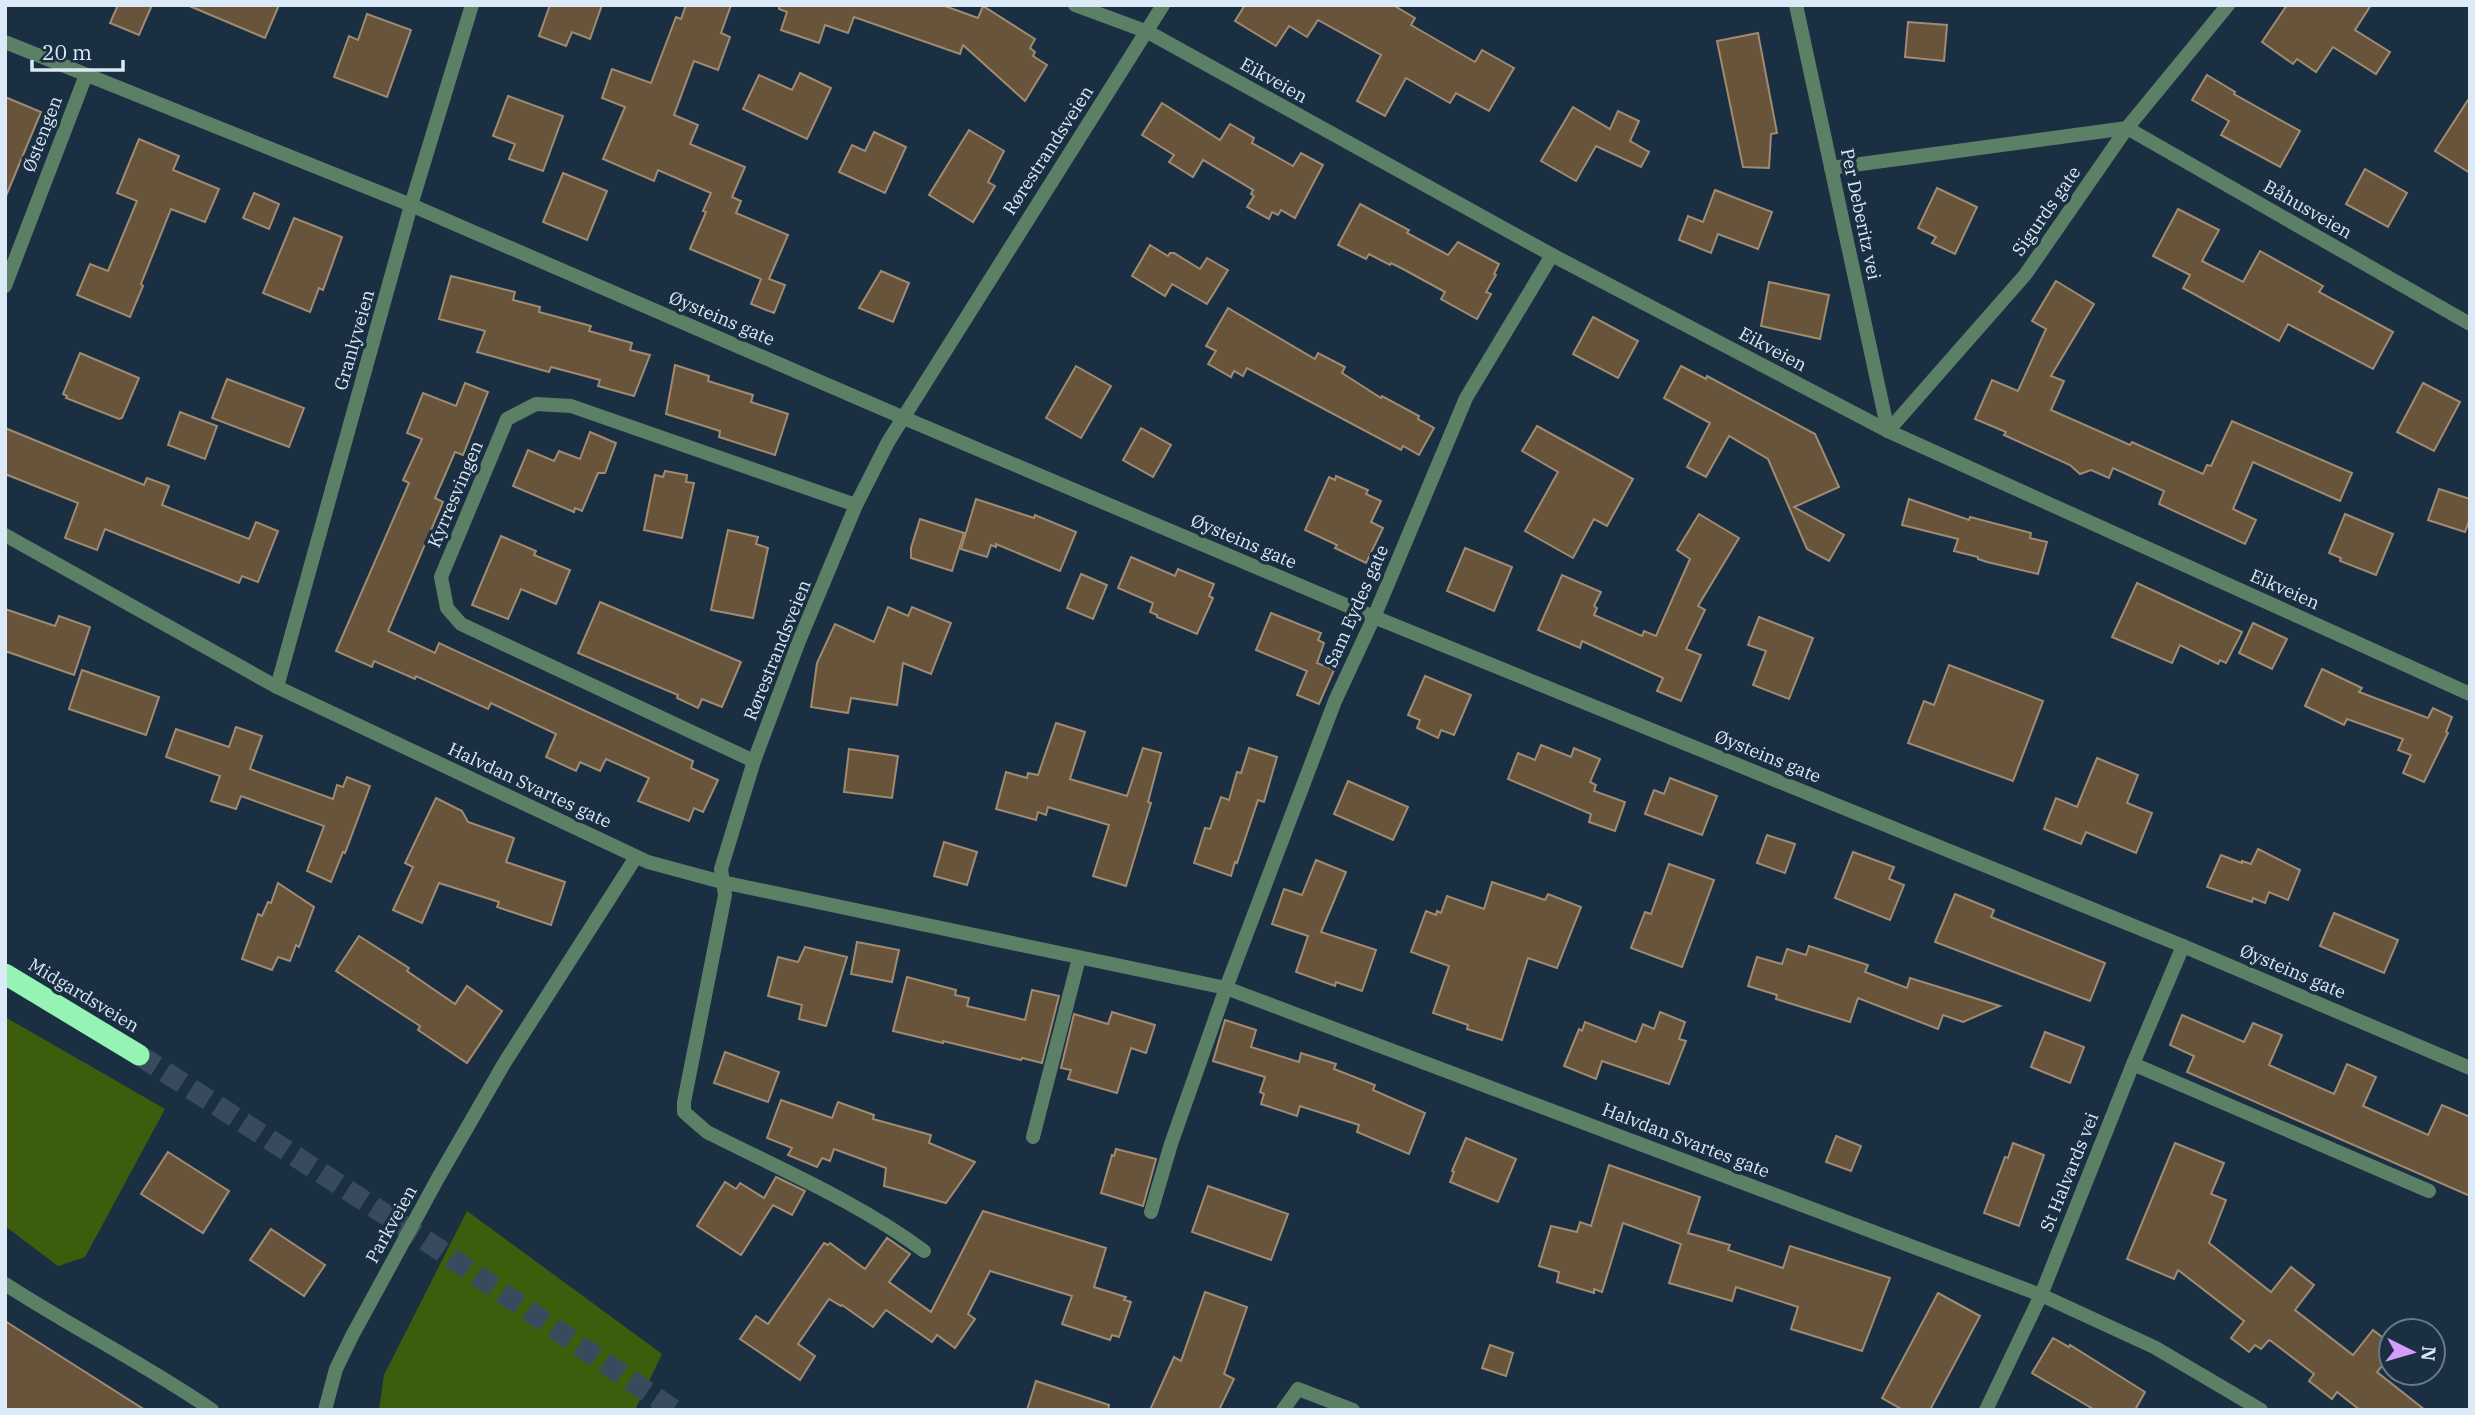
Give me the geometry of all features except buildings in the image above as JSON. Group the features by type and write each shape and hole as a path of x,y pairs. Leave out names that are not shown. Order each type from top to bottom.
{"highway":[{"name":"Midgardsveien","path":"5,974 139,1055"}],"street":[{"name":"Granlyveien","path":"277,687 411,205 472,5"},
{"name":"Eikveien","path":"1075,5 1148,32 1552,255 1888,431 2470,694"},
{"name":"Rørestrandsveien","path":"924,1251 867,1214 707,1132 684,1112 725,895 721,869 754,761 799,641 856,505 888,443 953,336 1163,5"},
{"name":"Per Deberitz vei","path":"1796,5 1888,431"},
{"name":"Sigurds gate","path":"1888,431 2025,275 2127,128 2228,5"},
{"name":"Øysteins gate","path":"5,42 411,205 1374,617 2183,946 2470,1068"},
{"name":"Østengen","path":"5,286 86,75"},
{"path":"1831,168 2127,128"},
{"name":"Båhusveien","path":"2127,128 2470,324"},
{"name":"Sam Eydes gate","path":"1151,1212 1179,1120 1226,988 1335,701 1374,617 1466,398 1552,255"},
{"name":"Kyrresvingen","path":"754,761 461,624 447,608 441,578 507,419 536,404 571,406 856,505"},
{"name":"Halvdan Svartes gate","path":"5,535 277,687 648,862 722,882 1226,988 2041,1295 2154,1347 2261,1410"},
{"name":"Parkveien","path":"325,1410 336,1369 352,1336 438,1178 505,1062 636,856"},
{"name":"St Halvards vei","path":"1986,1410 2041,1295 2183,946"},
{"path":"1033,1137 1079,958"},
{"path":"2133,1065 2429,1191"},
{"path":"5,1284 174,1384 212,1410"},
{"path":"1283,1410 1298,1390 1353,1410"}],"green space":[{"path":"5,1017 165,1109 85,1257 58,1266 5,1226"},
{"path":"467,1211 662,1354 635,1410 379,1410 384,1375"}],"tunnel":[{"path":"139,1055 434,1246 674,1410"}]}
